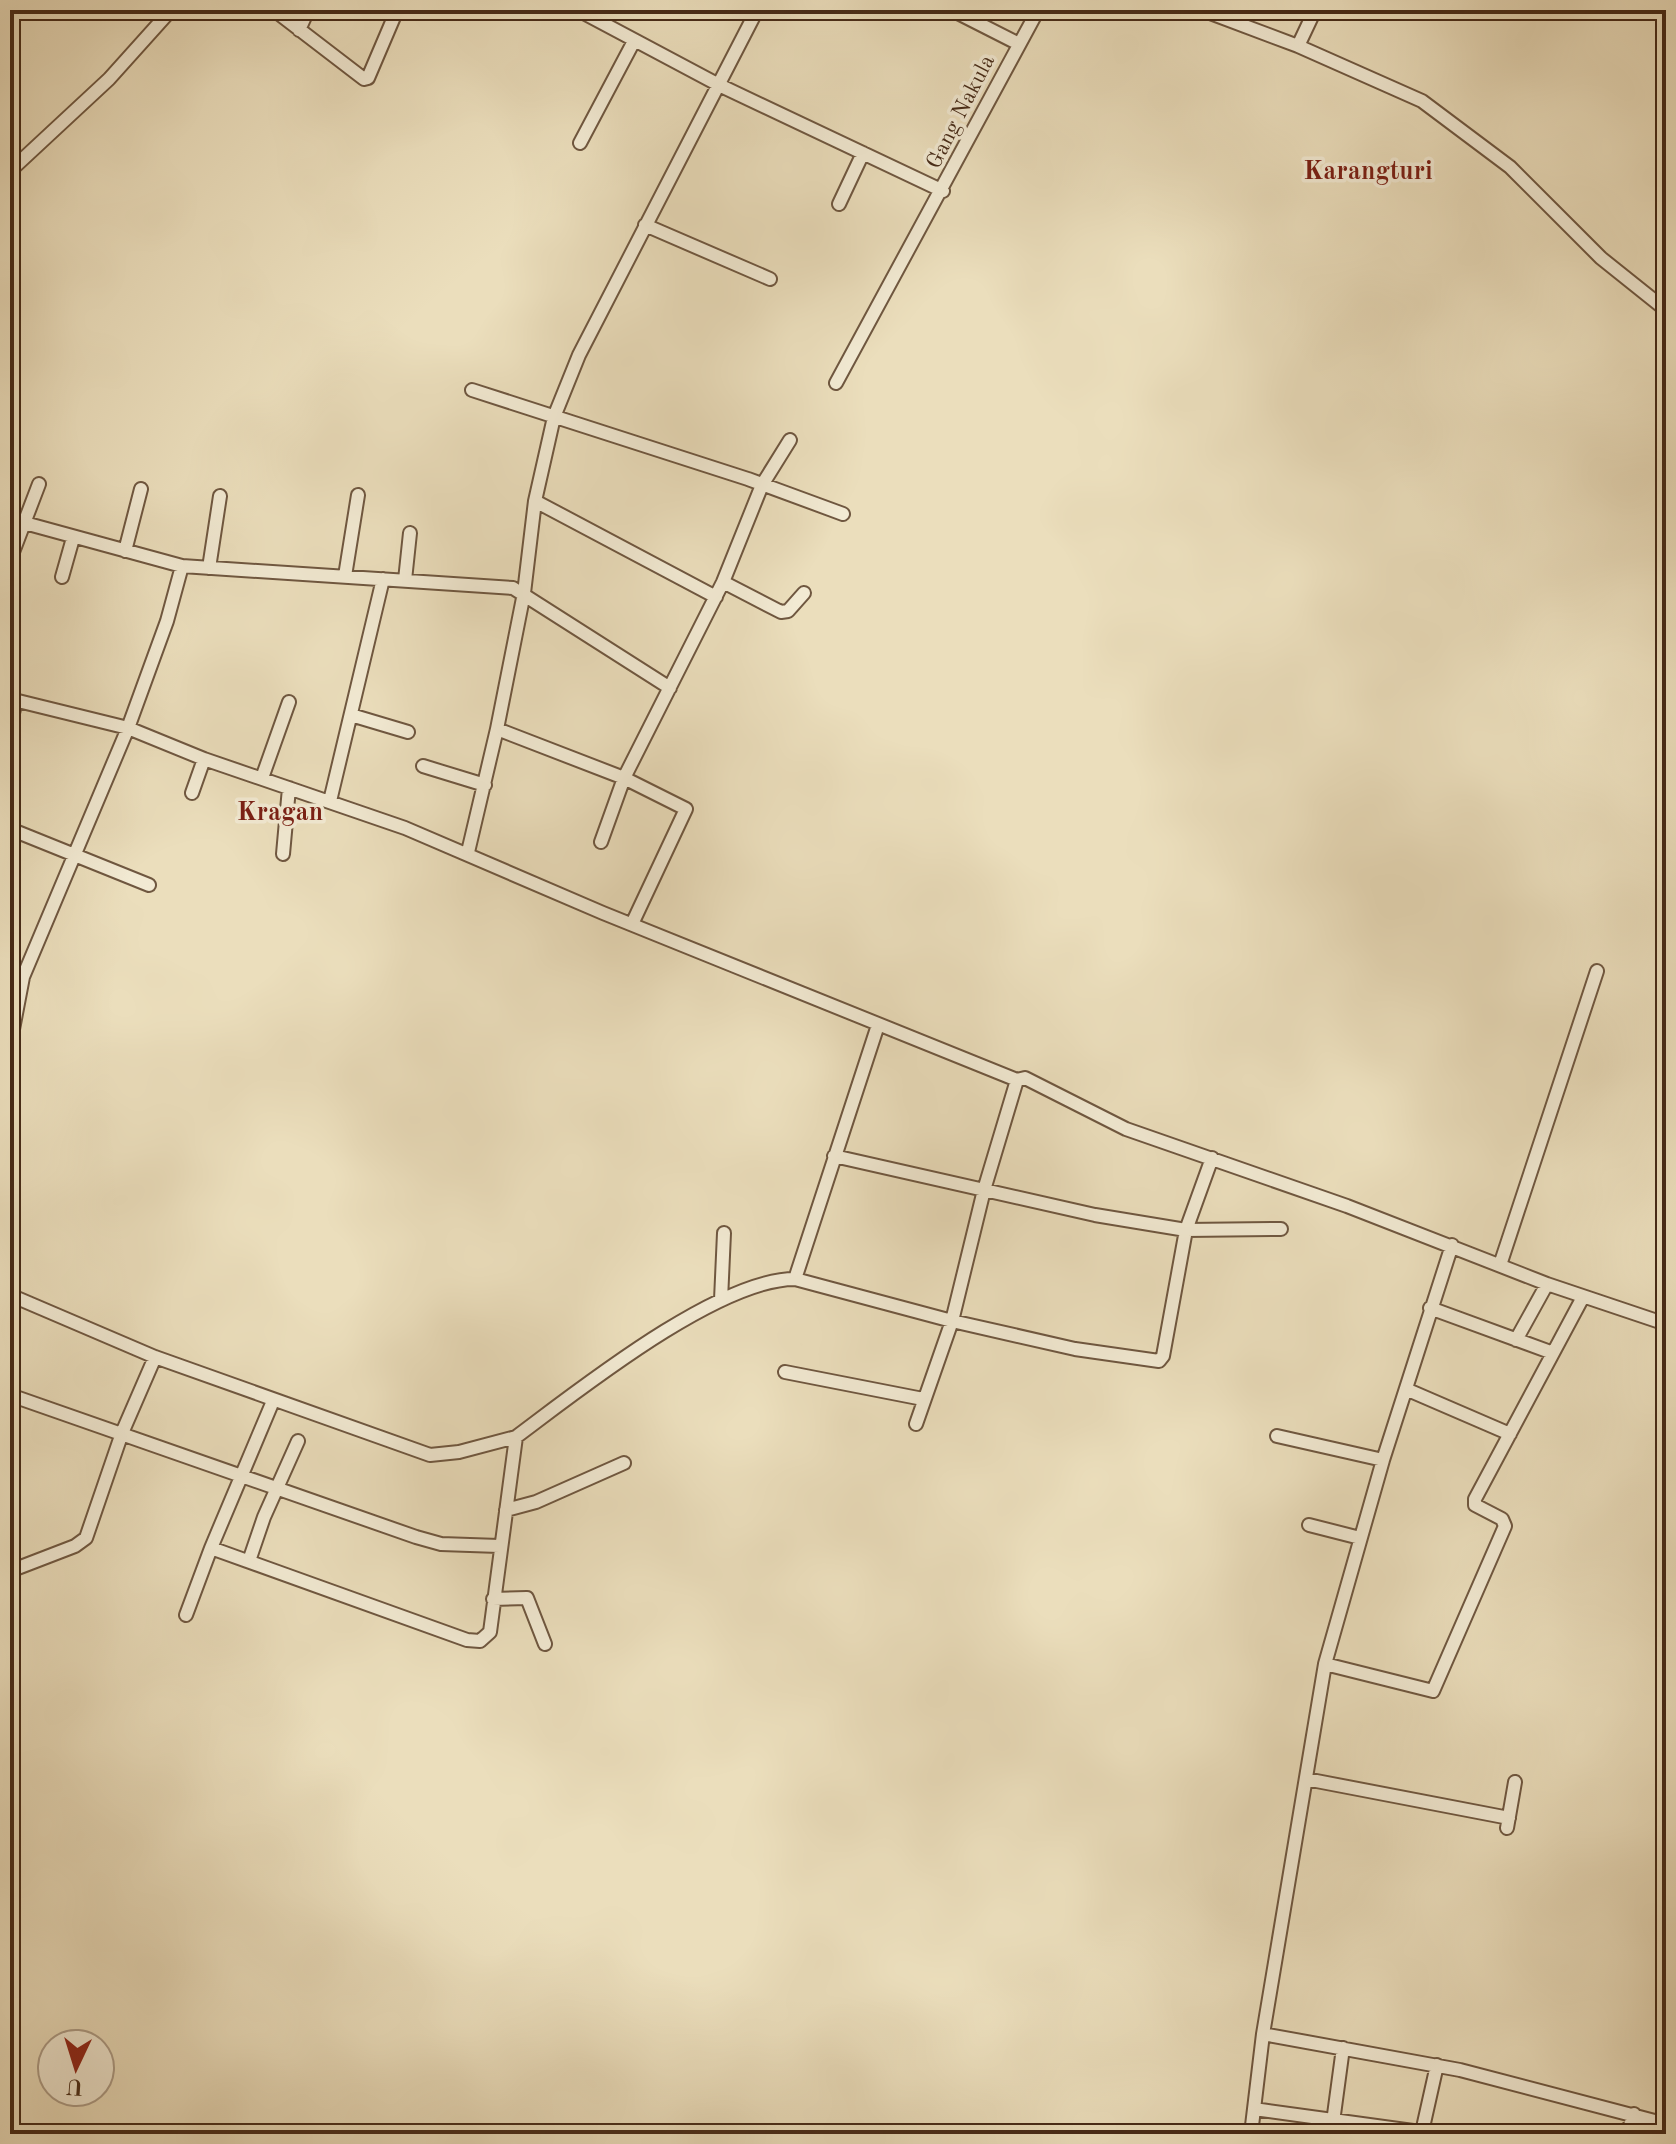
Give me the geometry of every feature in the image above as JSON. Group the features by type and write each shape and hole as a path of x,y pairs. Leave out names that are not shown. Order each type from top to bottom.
{"street":[{"path":"10,171 109,79 171,10"},
{"path":"274,10 364,79 368,78 397,10"},
{"path":"299,30 308,10"},
{"path":"578,10 719,85 943,191"},
{"path":"468,852 485,785 524,593 535,501 554,417 579,355 618,285 645,225 757,10"},
{"path":"952,10 1019,44"},
{"name":"Gang Nakula","path":"836,383 943,191 1038,10"},
{"path":"1202,10 1298,46 1422,101 1510,167 1601,258 1666,310"},
{"path":"1298,46 1315,10"},
{"path":"580,143 634,41"},
{"path":"839,204 863,153"},
{"path":"645,225 770,279"},
{"path":"472,390 843,514"},
{"path":"601,842 624,778 716,597 762,485 790,440"},
{"path":"10,560 39,484"},
{"path":"125,551 141,489"},
{"path":"345,576 358,495"},
{"path":"209,568 220,496"},
{"path":"535,501 716,597"},
{"path":"10,519 182,566 513,588 670,688"},
{"path":"405,580 410,533"},
{"path":"62,577 73,538"},
{"path":"10,1045 23,977 128,728 167,621 182,566"},
{"path":"330,801 383,579"},
{"path":"723,582 781,612 788,611 804,593"},
{"path":"10,725 13,700 128,728 204,759 330,801 468,852 632,924 878,1025 1017,1080 1025,1078 1126,1129 1452,1245 1547,1284 1666,1324"},
{"path":"262,778 289,702"},
{"path":"351,715 408,732"},
{"path":"497,729 624,778 682,805 687,812 632,924"},
{"path":"192,793 204,759"},
{"path":"423,766 485,785"},
{"path":"283,854 289,788"},
{"path":"10,829 73,857 149,885"},
{"path":"1500,1265 1597,971"},
{"path":"795,1279 878,1025"},
{"path":"916,1424 952,1321 984,1190 1017,1080"},
{"path":"834,1156 1095,1215 1186,1230 1281,1229"},
{"path":"10,1295 155,1357 273,1401 430,1455 459,1452 516,1437 669,1329 721,1300 781,1279 795,1279 952,1321 1075,1349 1159,1361 1163,1356 1186,1230 1212,1158"},
{"path":"721,1300 724,1233"},
{"path":"1251,2134 1263,2034 1325,1664 1383,1460 1408,1390 1430,1308 1452,1245"},
{"path":"1516,1340 1547,1284"},
{"path":"1325,1664 1433,1691 1505,1526 1502,1519 1474,1502 1583,1297"},
{"path":"1430,1308 1553,1353"},
{"path":"10,1571 75,1546 86,1538 122,1433 155,1357"},
{"path":"785,1372 923,1399"},
{"path":"1408,1390 1510,1434"},
{"path":"10,1395 433,1542 499,1546"},
{"path":"186,1615 273,1401"},
{"path":"1277,1436 1383,1460"},
{"path":"211,1548 473,1642 486,1638 490,1632 499,1546 516,1437"},
{"path":"249,1561 276,1488 298,1441"},
{"path":"506,1510 536,1502 624,1463"},
{"path":"1309,1525 1360,1538"},
{"path":"493,1599 527,1598 545,1644"},
{"path":"1306,1779 1508,1823 1515,1782"},
{"path":"1263,2034 1437,2065 1666,2124"},
{"path":"1333,2122 1343,2048"},
{"path":"1254,2109 1429,2133 1437,2065"},
{"path":"1627,2134 1634,2114"},
{"path":"1317,2134 1318,2120"}],"district":[{"name":"Karangturi","path":"1368,172"},
{"name":"Kragan","path":"280,813"}]}
